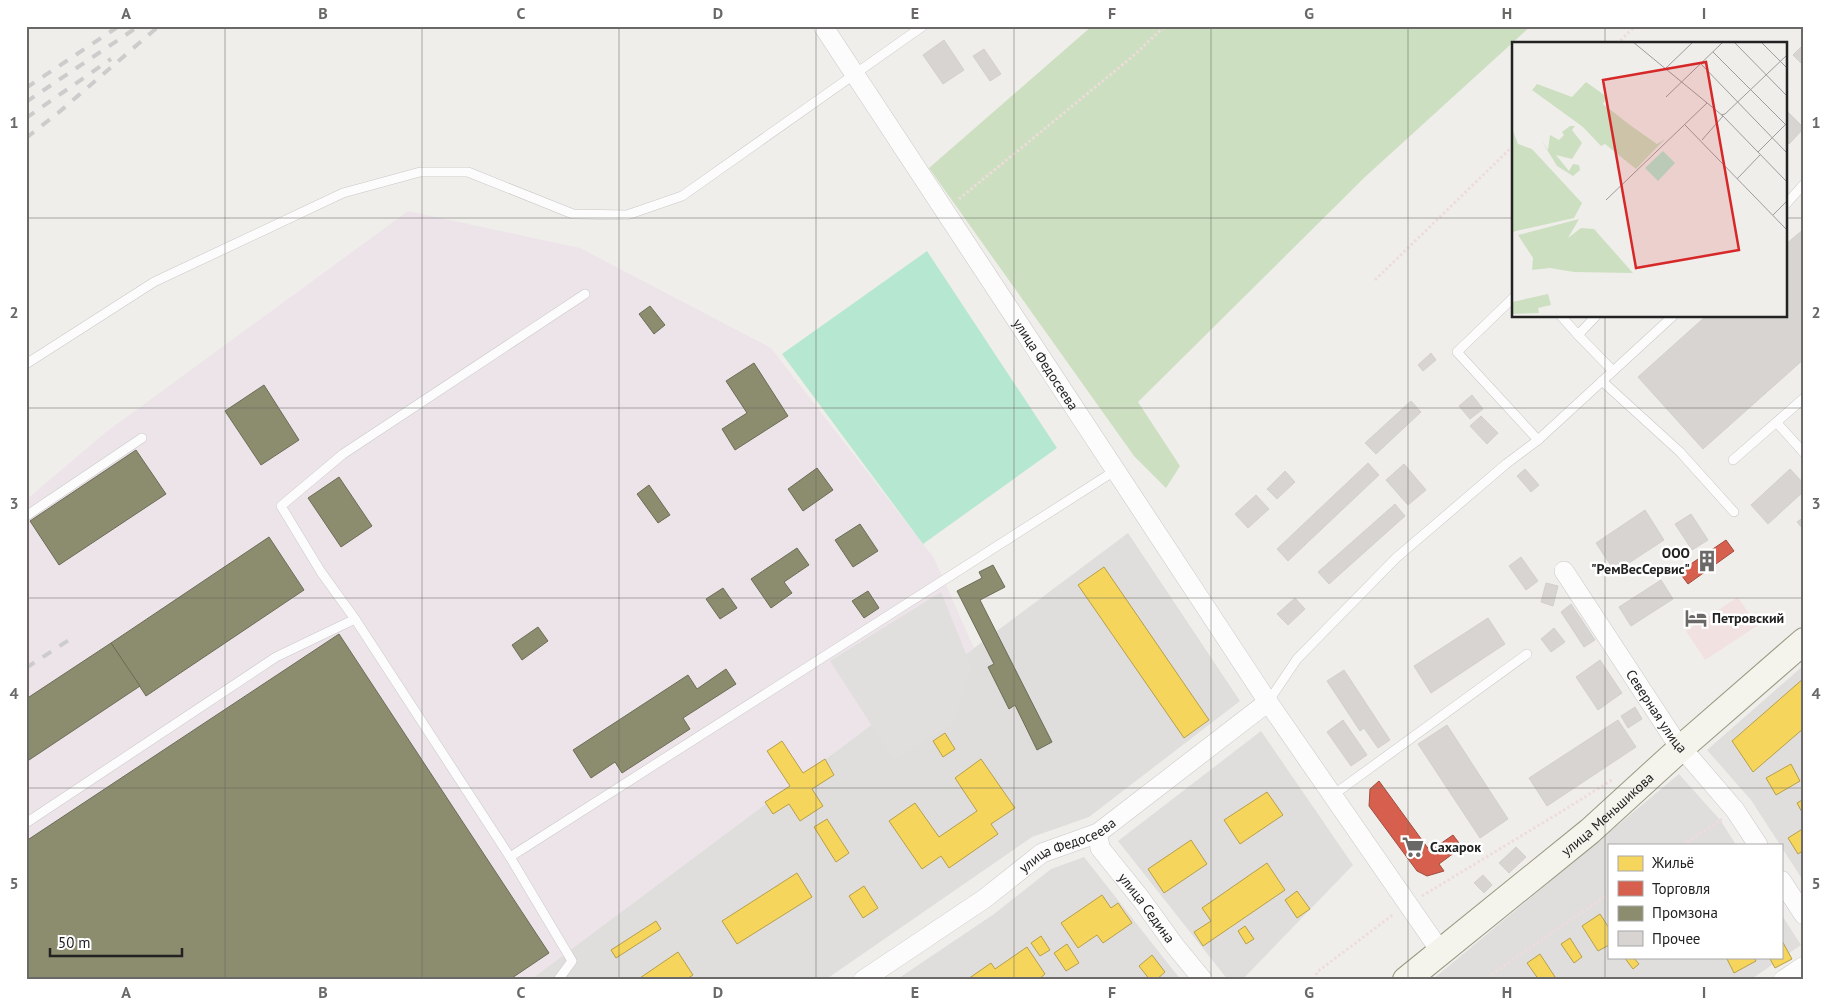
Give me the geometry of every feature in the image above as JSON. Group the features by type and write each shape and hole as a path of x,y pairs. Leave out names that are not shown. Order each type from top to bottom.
{"main road":[{"name":"улица Меньшикова","path":"1406,980 1590,831 1681,748 1804,641"}],"street":[{"name":"улица Федосеева","path":"823,26 1268,702 1441,952"},
{"name":"Северная улица","path":"1564,571 1681,748 1735,810 1757,844"},
{"name":"улица Федосеева","path":"862,980 984,899 1042,853 1098,833 1268,702"},
{"name":"улица Седина","path":"1098,833 1100,848 1175,946 1204,980"},
{"path":"1782,882 1804,915"},
{"path":"1783,980 1804,966"}],"lane":[{"path":"26,364 154,282 343,193 420,172 468,172 573,214 627,216 682,196 923,26"},
{"path":"1788,202 1804,185"},
{"path":"558,980 572,960 510,857 355,619 321,572 281,506 343,454 585,294"},
{"path":"1512,299 1457,352 1538,440"},
{"path":"1563,318 1613,371"},
{"path":"1578,334 1594,318"},
{"path":"1268,702 1297,659 1396,558 1506,464 1538,440 1671,318"},
{"path":"1602,382 1680,452 1734,512"},
{"path":"1733,460 1804,398"},
{"path":"1777,423 1804,453"},
{"path":"26,516 142,438"},
{"path":"510,857 1116,470"},
{"path":"26,823 276,657 355,619"},
{"path":"1333,795 1527,654"}],"path":[{"path":"945,210 1117,70 1165,26"},
{"path":"1619,42 1635,26"},
{"path":"1375,280 1512,147"},
{"path":"1315,980 1317,972 1408,905 1618,776"},
{"path":"1684,844 1735,810"},
{"path":"1483,980 1608,895"}],"shaded area":[{"path":"408,211 580,248 771,348 934,558 974,648 530,980 26,980 26,500 106,432"},
{"path":"1128,533 1240,701 1089,817 1032,837 825,980 530,980"},
{"path":"941,592 971,666 954,724 894,760 830,661"},
{"path":"1738,597 1757,626 1705,660 1686,631"},
{"path":"1804,665 1804,882 1782,848 1782,844 1779,844 1751,800 1707,750"},
{"path":"1261,731 1353,865 1242,980 1228,980 1118,841"},
{"path":"1679,774 1721,821 1735,844 1608,844 1608,958 1782,958 1782,916 1801,945 1750,980 1432,980"},
{"path":"1084,857 1181,980 896,980 994,914 1051,869"}],"green space":[{"path":"1092,26 1531,26 1365,177 1138,402 1180,466 1166,488 1134,456 929,168"},
{"path":"927,251 1057,448 923,544 782,354"}],"building: Жильё":[{"path":"1104,567 1209,720 1184,738 1078,585"},
{"path":"1804,678 1804,728 1753,772 1732,741"},
{"path":"945,733 955,749 943,757 933,741"},
{"path":"782,741 803,773 825,759 834,775 812,789 823,806 800,821 789,804 773,814 765,802 790,786 767,751"},
{"path":"981,759 1015,808 991,824 998,834 949,868 941,856 922,869 889,821 915,803 939,837 977,811 955,778"},
{"path":"1791,764 1800,781 1776,795 1766,778"},
{"path":"1267,792 1283,815 1240,844 1224,820"},
{"path":"1804,799 1804,813 1803,814 1797,803"},
{"path":"827,819 849,853 836,862 814,827"},
{"path":"1804,828 1804,850 1798,854 1788,838"},
{"path":"1191,840 1207,864 1164,893 1148,869"},
{"path":"1267,863 1285,890 1203,946 1194,932 1211,921 1202,908"},
{"path":"797,873 812,897 737,944 722,921"},
{"path":"864,886 878,908 863,918 849,896"},
{"path":"1297,891 1310,909 1297,918 1285,900"},
{"path":"1102,895 1111,908 1118,903 1132,923 1103,943 1097,935 1078,948 1061,923"},
{"path":"1600,914 1608,926 1608,946 1598,951 1582,926"},
{"path":"656,921 661,929 616,958 611,950"},
{"path":"1245,926 1254,939 1246,944 1238,931"},
{"path":"1041,936 1050,950 1040,956 1031,943"},
{"path":"1570,938 1582,957 1574,963 1561,944"},
{"path":"1782,941 1792,959 1775,968 1770,958 1782,958"},
{"path":"1067,944 1079,963 1066,971 1054,953"},
{"path":"1027,947 1045,974 1038,980 968,979 991,963 995,969"},
{"path":"678,952 693,975 685,980 637,980"},
{"path":"1540,954 1557,980 1539,980 1527,963"},
{"path":"1152,955 1165,972 1156,980 1150,980 1139,966"},
{"path":"1625,958 1634,958 1639,964 1633,969"},
{"path":"1726,958 1754,958 1756,961 1734,973"}],"building: Торговля":[{"name":"ООО \"РемВесСервис\"","path":"1726,540 1734,551 1688,584 1679,572"},
{"path":"1379,781 1430,851 1453,835 1462,847 1439,864 1444,871 1427,876 1417,871 1369,806 1370,789"}],"building: Промзона":[{"path":"650,306 665,325 654,334 639,314"},
{"path":"754,363 788,416 735,450 722,429 747,413 726,381"},
{"path":"264,385 299,440 261,465 225,411"},
{"path":"136,450 166,494 59,565 30,521"},
{"path":"817,468 833,490 803,511 788,489"},
{"path":"339,477 372,526 341,547 308,498"},
{"path":"649,485 670,515 658,523 637,494"},
{"path":"860,524 878,551 853,567 835,540"},
{"path":"269,537 304,590 146,696 111,643"},
{"path":"797,548 809,565 784,582 792,593 771,608 751,579"},
{"path":"993,565 1005,587 980,600 1052,742 1037,750 1015,705 1009,709 988,667 994,664 957,591 982,578 979,572"},
{"path":"723,588 737,608 720,619 706,599"},
{"path":"868,591 879,608 864,618 852,601"},
{"path":"538,627 548,641 522,660 512,645"},
{"path":"339,634 549,953 509,980 26,980 26,841"},
{"path":"111,643 140,686 26,762 26,699"},
{"path":"726,669 736,684 683,718 690,729 622,773 615,762 591,778 573,750 688,675 697,689"}],"building: Прочее":[{"path":"944,40 964,70 943,84 923,55"},
{"path":"1804,44 1804,66 1793,55"},
{"path":"984,49 1001,74 990,81 973,56"},
{"path":"1788,112 1804,128 1789,144 1788,143"},
{"path":"1804,229 1804,359 1703,449 1638,377 1704,318 1788,318 1788,242"},
{"path":"1431,353 1436,360 1423,371 1418,365"},
{"path":"1472,395 1483,409 1470,419 1459,406"},
{"path":"1411,401 1421,412 1376,454 1365,443"},
{"path":"1481,416 1498,433 1487,444 1470,426"},
{"path":"1368,463 1379,475 1288,561 1277,549"},
{"path":"1404,464 1426,490 1408,505 1386,480"},
{"path":"1525,469 1539,485 1531,492 1517,476"},
{"path":"1790,469 1804,484 1804,491 1768,524 1751,505"},
{"path":"1285,471 1295,482 1277,499 1267,489"},
{"path":"1256,495 1269,509 1248,528 1235,514"},
{"path":"1395,504 1405,516 1329,584 1318,572"},
{"path":"1645,510 1664,540 1615,572 1596,543"},
{"path":"1691,514 1708,540 1692,550 1675,524"},
{"path":"1804,517 1804,530 1797,522"},
{"path":"1521,557 1538,581 1526,590 1509,566"},
{"path":"1661,580 1673,599 1631,626 1619,607"},
{"path":"1546,583 1558,586 1553,606 1541,602"},
{"path":"1295,598 1305,609 1288,625 1277,614"},
{"path":"1571,604 1595,640 1584,647 1561,612"},
{"path":"1488,618 1505,644 1431,693 1414,666"},
{"path":"1554,628 1565,642 1551,652 1541,639"},
{"path":"1600,660 1622,693 1598,710 1576,677"},
{"path":"1344,670 1390,740 1378,748 1364,728 1360,731 1327,681"},
{"path":"1635,707 1642,719 1628,728 1621,716"},
{"path":"1343,720 1367,755 1351,766 1327,732"},
{"path":"1618,720 1636,747 1547,806 1529,778"},
{"path":"1447,725 1508,819 1480,838 1418,744"},
{"path":"1516,847 1526,857 1509,873 1499,863"},
{"path":"1483,875 1492,885 1484,893 1474,883"}],"railway":[{"path":"26,88 119,26"},
{"path":"26,102 139,26"},
{"path":"26,138 159,26"},
{"path":"26,118 111,59"},
{"path":"26,668 75,636"}],"place":[{"name":"ООО \"РемВесСервис\"","path":"1707,561"},
{"name":"Петровский","path":"1696,618"},
{"name":"Сахарок","path":"1413,847"}]}
